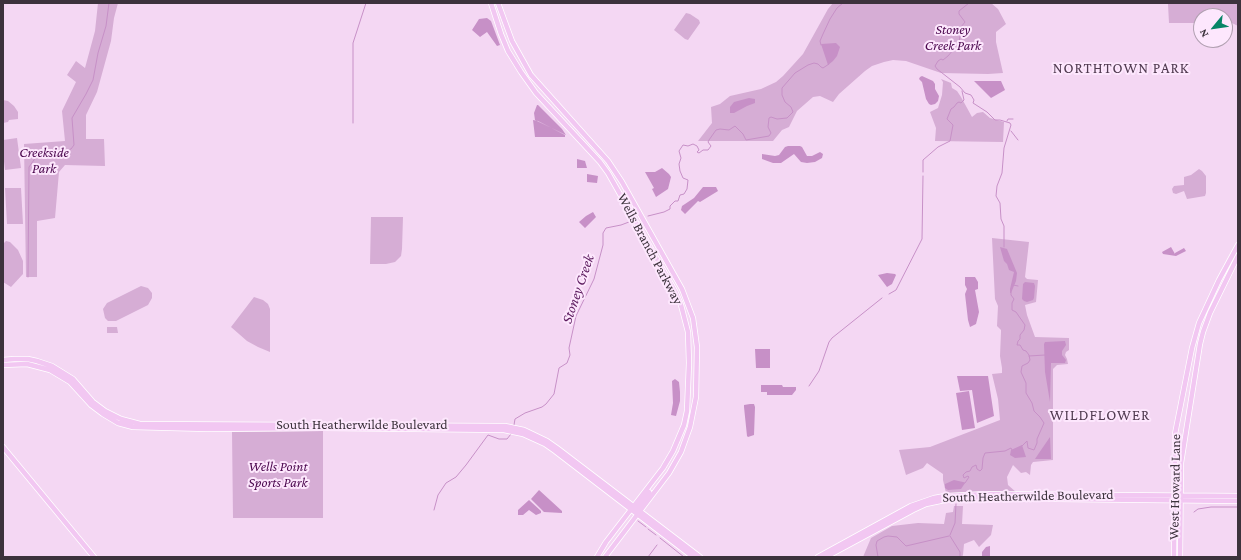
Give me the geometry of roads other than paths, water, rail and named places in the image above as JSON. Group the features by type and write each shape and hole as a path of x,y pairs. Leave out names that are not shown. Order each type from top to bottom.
{"main road":[{"name":"Wells Branch Parkway","path":"491,3 500,34 520,72 536,93 600,162 615,185 671,284 681,305 688,332 689,395 684,425 673,451 663,468 605,557"},
{"name":"Wells Branch Parkway","path":"498,3 512,41 532,75 608,161 622,182 682,289 688,304 695,331 697,347 696,397 690,427 681,452 669,472 635,510 597,557"},
{"path":"615,185 622,182"},
{"name":"West Howard Lane","path":"1174,557 1175,434 1186,376 1199,323 1219,280 1238,245"},
{"name":"West Howard Lane","path":"1180,557 1181,463 1203,332 1210,313 1238,256"},
{"path":"671,284 682,295 692,328 695,331"},
{"name":"South Heatherwilde Boulevard","path":"3,360 21,359 52,366 99,407 112,415 127,421 148,424 207,427 505,426 524,430 547,441 587,474 700,557"},
{"name":"South Heatherwilde Boulevard","path":"3,365 37,363"},
{"path":"1186,376 1195,377"},
{"path":"684,425 690,427"},
{"path":"3,447 94,557"},
{"path":"1181,484 1188,494 1238,496"},
{"path":"1181,498 1194,495"},
{"name":"South Heatherwilde Boulevard","path":"818,557 911,506 925,500 945,496 1181,498"},
{"name":"South Heatherwilde Boulevard","path":"826,557 926,504 945,500 985,497"},
{"path":"1181,498 1193,501 1238,501"},
{"path":"1181,514 1185,506 1193,501"},
{"name":"South Heatherwilde Boulevard","path":"635,510 693,557"},
{"path":"1174,550 1180,550"}],"waterway":[{"path":"28,277 29,167 41,150 68,150 74,145 72,118 93,80 98,53 106,26 109,3"},
{"path":"353,123 353,43 366,3"},
{"name":"Stoney Creek","path":"821,45 820,41 830,19 837,8 843,3"},
{"path":"969,3 959,11 959,14 965,22 961,27 959,43 948,56 943,60 941,59 938,61 935,66 965,93 971,95 974,100 973,103 987,112 995,120 1010,123 1011,125 1004,148 1002,173 997,186 996,196 1000,203 1001,219 1004,226 1004,247"},
{"name":"Stoney Creek","path":"648,216 670,209 670,206 675,201 678,201 680,195 684,194 687,189 688,180 683,178 679,164 681,158 679,151 683,145 688,146 693,144 697,146 699,150 697,152 699,153 703,150 708,150 711,146 708,142 716,130 729,130 735,126 743,134 746,140 769,136 771,133 768,127 769,118 787,118 793,112 791,107 785,102 782,95 782,88 795,73 808,65 814,63 823,68 829,64"},
{"path":"923,172 923,160 938,147 950,141 953,125 947,119 951,109 957,103 961,103 964,100 962,91"},
{"path":"1007,121 1008,119 1013,119"},
{"path":"1011,131 1018,140"},
{"path":"889,294 896,290 922,239 923,176"},
{"name":"Stoney Creek","path":"514,425 515,419 525,413 542,407 554,394 559,368 567,363 570,355 569,348 576,316 594,279 603,245 603,233 606,228 629,222"},
{"path":"1013,285 1018,286"},
{"path":"1011,291 1011,295 1014,299 1012,303 1012,310 1016,312 1025,325 1017,345 1020,345 1023,350 1026,351 1030,360 1022,366 1021,372 1026,383 1026,393 1032,403 1034,411 1044,423 1034,450 1028,448 1027,441 1022,446"},
{"path":"809,386 819,371 829,342 832,338 882,298"},
{"path":"1029,356 1045,355"},
{"path":"434,510 438,495 446,483 456,477 488,435 499,439 507,439 511,434"},
{"path":"963,483 965,483 969,477 964,478 963,475 970,471 972,467 976,465 977,469 980,471 982,469 985,453 1005,451 1011,448 1012,450"},
{"path":"950,535 955,523 956,504"},
{"path":"1194,512 1198,509 1211,507 1238,507"},
{"path":"638,521 646,527"},
{"path":"648,529 656,535"},
{"path":"878,557 876,545 877,541 884,537 897,537 906,546 949,536"},
{"path":"950,536 960,552 960,557"},
{"path":"660,538 684,557"},
{"path":"648,557 657,545"}],"district":[{"name":"NORTHTOWN PARK","path":"1121,68"},
{"name":"WILDFLOWER","path":"1100,415"}],"park label":[{"name":"Stoney Creek Park","path":"953,38"},
{"name":"Creekside Park","path":"44,162"},
{"name":"Wells Point Sports Park","path":"278,476"}]}
